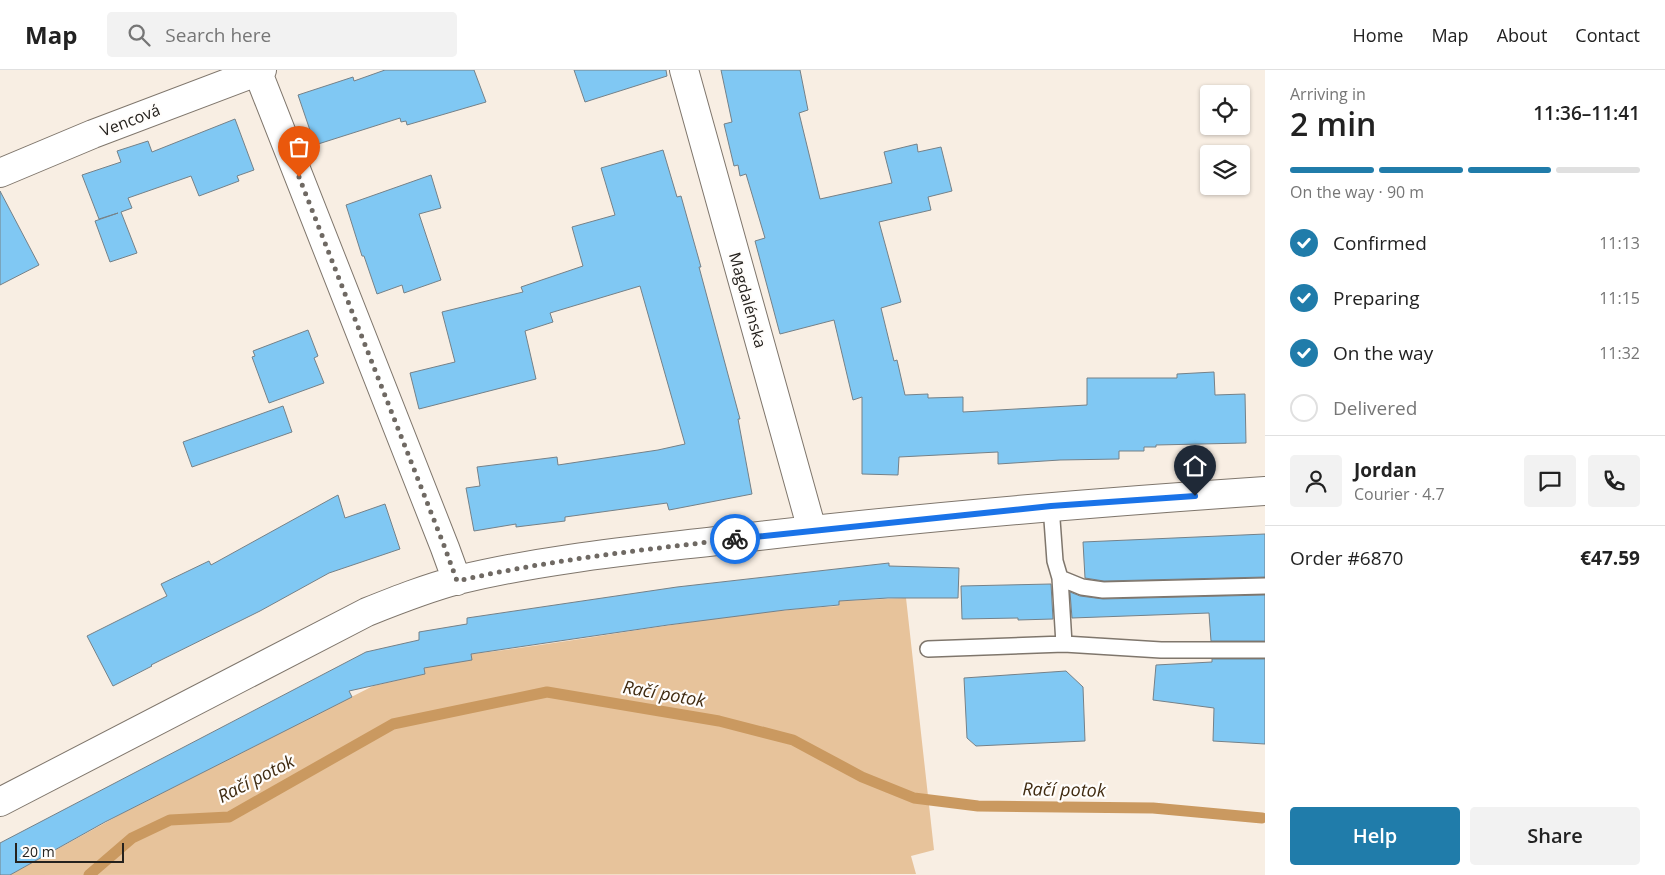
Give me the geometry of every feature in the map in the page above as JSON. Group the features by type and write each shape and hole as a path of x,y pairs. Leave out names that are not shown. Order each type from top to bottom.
{"street":[{"name":"Magdalénska","path":"684,70 812,530"},
{"path":"259,71 457,581"},
{"name":"Vencová","path":"0,173 93,134 259,71"},
{"path":"0,802 367,612 413,593 457,581 505,570 578,558 812,530 1051,506 1265,491"}],"lane":[{"path":"1051,506 1056,561 1060,578 1064,644"},
{"path":"1060,578 1082,587 1103,590 1265,586"},
{"path":"928,649 1064,644 1160,650 1265,650"}],"shaded area":[{"path":"906,598 934,850 911,856 916,874 10,875 123,813 373,686 425,674 424,667 472,660 471,654 747,614 839,606 839,601"}],"building":[{"path":"385,70 474,70 486,102 407,125 406,121 401,122 400,118 315,145 298,95 353,77 354,81"},
{"path":"574,70 666,70 667,76 585,102"},
{"path":"721,70 800,70 808,110 799,113 820,199 892,183 884,152 917,144 918,152 941,147 952,191 928,197 931,210 879,222 901,302 881,308 894,361 897,360 905,395 928,394 928,398 963,397 963,412 1087,405 1087,378 1177,378 1177,374 1214,372 1215,395 1245,394 1246,443 1156,445 1156,447 1144,447 1144,451 1119,451 1119,459 998,464 998,452 899,457 898,475 862,474 862,397 853,400 834,320 780,334 755,241 765,238 746,174 740,176 738,165 734,166 724,124 732,122"},
{"path":"235,119 254,170 237,176 239,181 199,196 191,176 128,198 132,208 121,212 137,253 110,262 95,221 118,213 99,219 82,175 121,162 117,151 148,141 152,152"},
{"path":"663,150 677,197 681,196 701,267 699,267 740,419 738,419 752,494 669,510 667,503 565,517 565,521 516,527 516,524 474,531 466,488 480,486 477,467 557,457 558,465 658,450 685,444 640,286 550,313 553,322 525,331 536,379 419,409 410,373 455,362 442,312 523,292 521,287 583,266 572,227 615,215 601,168"},
{"path":"431,175 441,208 419,214 441,280 404,293 402,285 377,294 364,256 362,256 346,205"},
{"path":"0,191 39,265 0,285"},
{"path":"308,330 318,356 314,358 324,383 269,403 252,357 255,356 253,351"},
{"path":"283,406 292,432 192,467 183,442"},
{"path":"338,495 345,518 385,504 400,549 329,573 260,611 113,686 87,636 167,596 161,584 209,561 211,565"},
{"path":"1265,534 1265,577 1104,581 1085,578 1083,542"},
{"path":"889,563 889,566 959,568 958,598 888,598 839,601 839,605 668,625 471,654 472,660 424,668 425,674 349,691 352,697 105,822 10,875 0,875 0,843 366,652 419,640 419,632 467,624 467,618 677,587"},
{"path":"1051,584 1053,619 962,619 961,586"},
{"path":"1070,592 1080,596 1103,599 1265,595 1265,641 1211,641 1209,613 1072,618"},
{"path":"1212,659 1265,659 1265,744 1213,741 1214,708 1153,700 1156,665 1212,662"},
{"path":"1066,671 1083,687 1085,741 976,746 967,738 964,678"}],"waterway":[{"name":"Račí potok","path":"89,875 132,838 170,820 229,817 393,724 547,692 719,721 793,740 862,777 914,798 978,806 1153,808 1262,818"}],"way so far":[{"path":"299,177 457,581 505,570 578,558 735,539"}],"route":[{"path":"735,539 1051,506 1195,496"}]}
